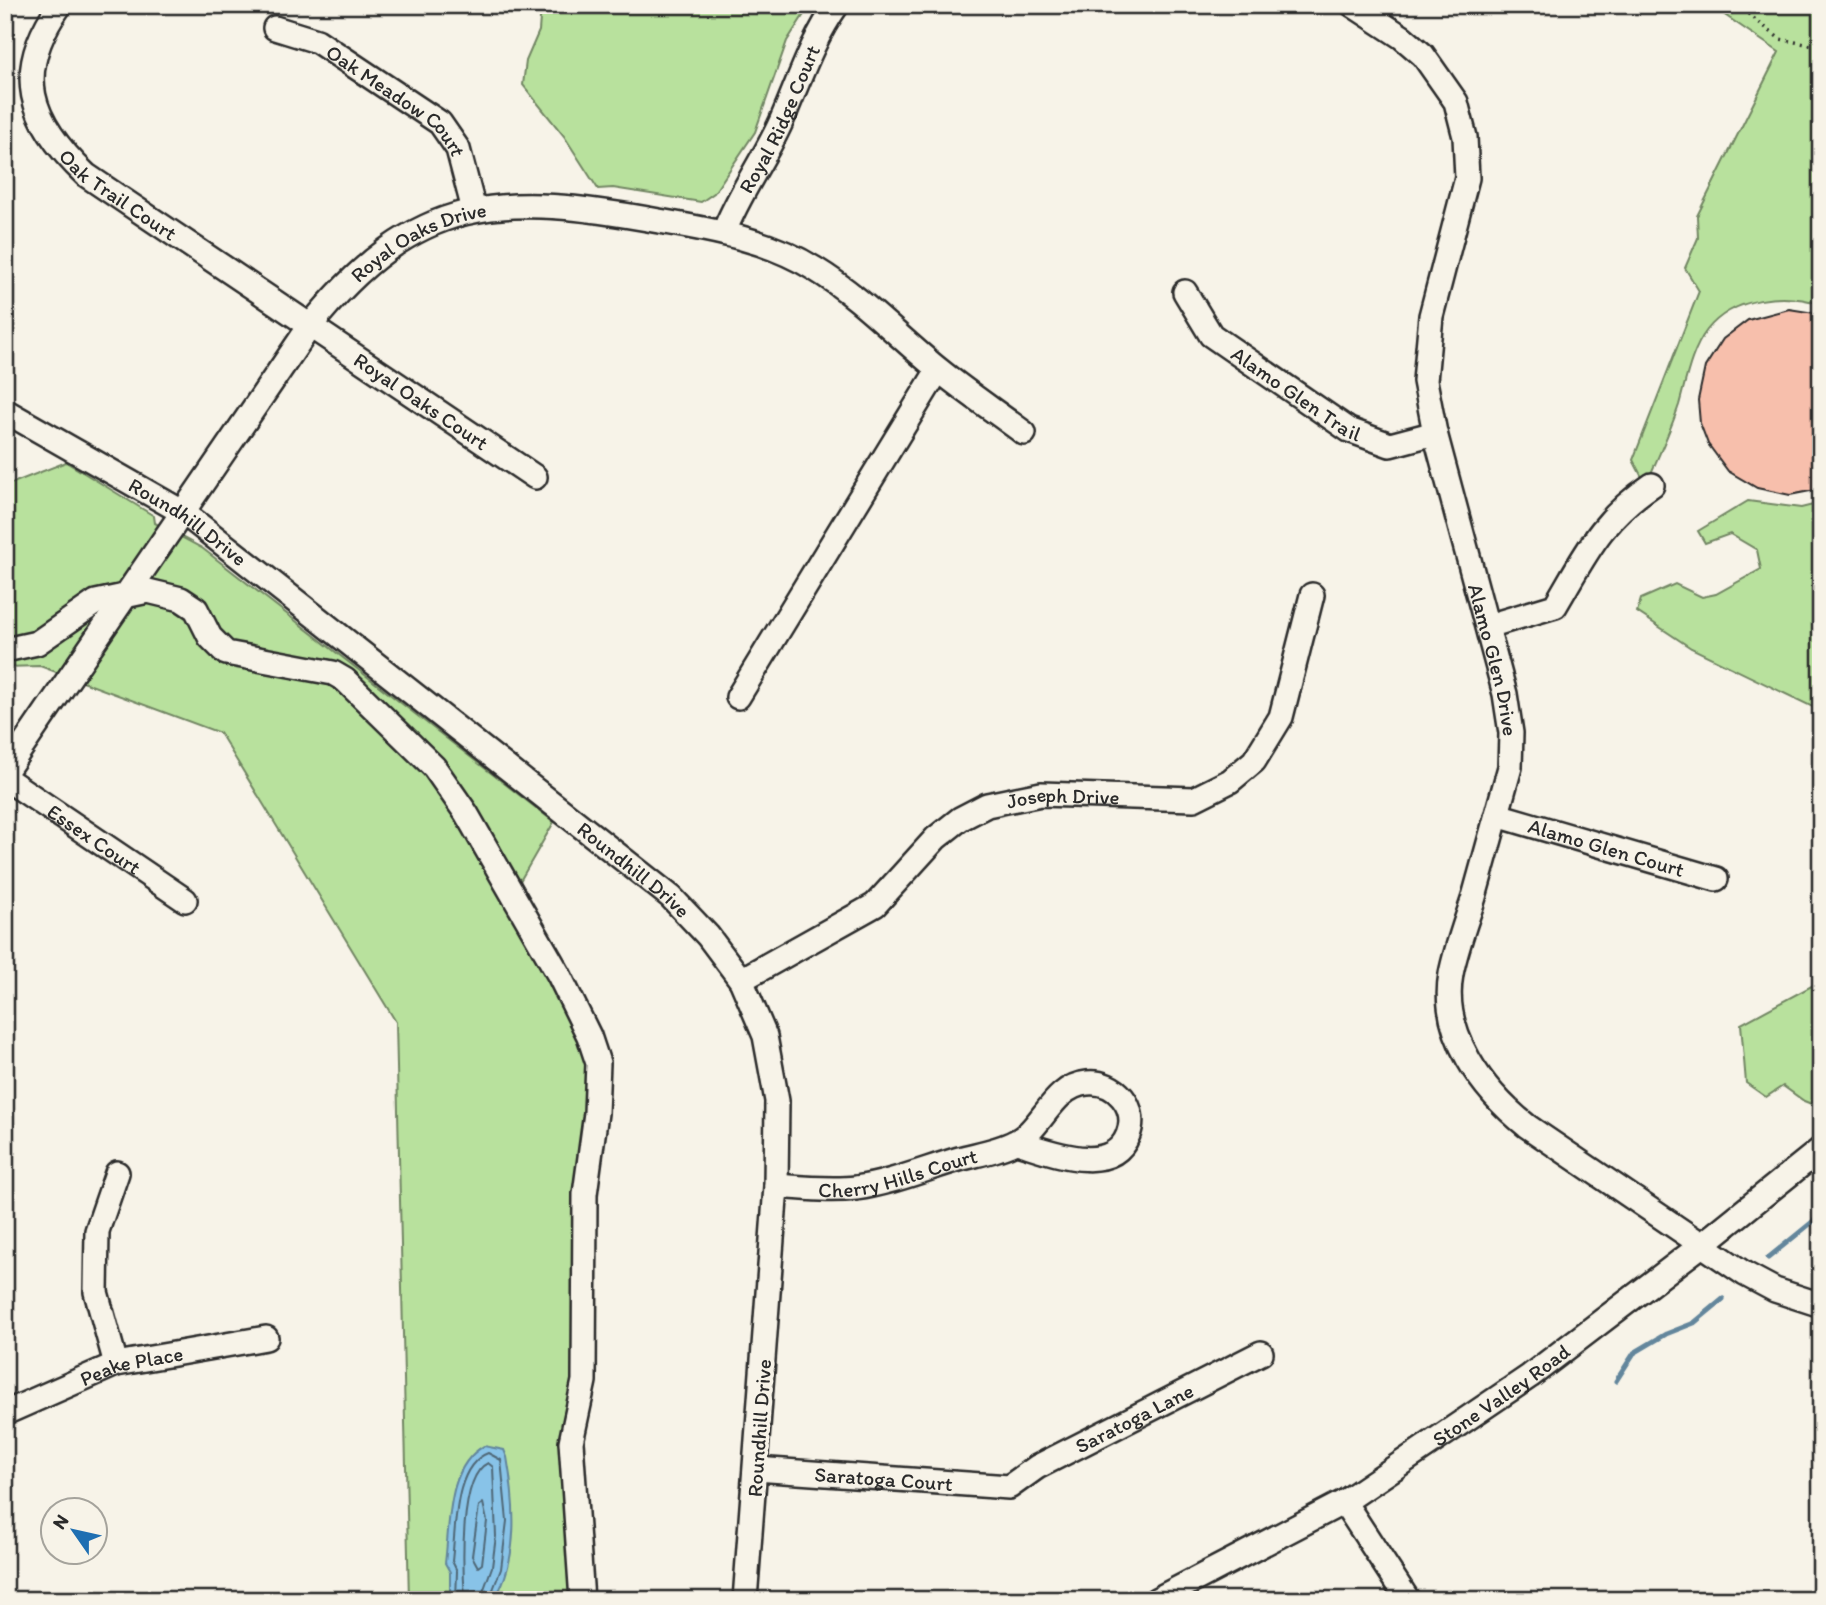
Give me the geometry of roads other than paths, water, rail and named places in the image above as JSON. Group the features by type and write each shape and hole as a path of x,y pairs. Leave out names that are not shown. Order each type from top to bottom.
{"street":[{"name":"Oak Trail Court","path":"60,5 36,44 32,66 34,95 44,125 61,152 86,175 310,326"},
{"name":"Royal Ridge Court","path":"724,232 737,199 780,123 810,48 836,5"},
{"name":"Alamo Glen Drive","path":"1353,5 1402,37 1423,55 1456,103 1465,137 1467,169 1463,197 1426,342 1425,381 1435,433 1488,626 1511,733 1510,767 1451,975 1454,1018 1463,1048 1479,1077 1499,1104 1527,1126 1775,1290 1821,1305"},
{"name":"Oak Meadow Court","path":"275,27 317,41 440,123 458,149 474,210"},
{"name":"Royal Oaks Drive","path":"5,772 310,326 343,285 391,244 432,224 474,210 523,203 552,204 724,232 790,256 816,269 878,316 938,370 1024,433"},
{"name":"Alamo Glen Trail","path":"1185,292 1211,335 1349,430 1390,445 1435,433"},
{"name":"Royal Oaks Court","path":"310,326 535,477"},
{"path":"738,697 938,370"},
{"name":"Roundhill Drive","path":"5,411 184,513 671,897 708,936 741,980 756,1012 772,1061 777,1101 776,1186 745,1600"},
{"path":"1488,626 1555,606 1597,533 1627,502 1652,485"},
{"path":"5,650 37,643 96,603 148,591 181,599 196,609 210,637 226,653 333,673 345,680 413,745 450,789 559,975 589,1036 598,1063 596,1113 585,1194 584,1381 571,1442 582,1600"},
{"name":"Joseph Drive","path":"741,980 875,905 936,838 960,819 987,804 1041,794 1194,799 1230,781 1254,761 1281,717 1312,595"},
{"name":"Essex Court","path":"5,778 185,900"},
{"name":"Alamo Glen Court","path":"1497,815 1716,879"},
{"path":"1096,1083 1110,1087 1122,1096 1130,1113 1130,1132 1125,1142 1120,1149 1101,1158 1061,1154 1017,1142 1054,1101 1077,1084 1096,1083"},
{"name":"Cherry Hills Court","path":"776,1186 855,1188 1017,1142"},
{"name":"Stone Valley Road","path":"1156,1600 1345,1502 1530,1376 1703,1244 1821,1149"},
{"path":"116,1364 96,1292 97,1231 117,1173"},
{"name":"Peake Place","path":"5,1413 116,1364 266,1338"},
{"name":"Saratoga Lane","path":"1009,1487 1037,1467 1261,1353"},
{"name":"Saratoga Court","path":"756,1469 1009,1487"},
{"path":"1345,1502 1408,1600"}],"water":[{"path":"484,1446 504,1450 507,1457 513,1511 512,1548 502,1584 494,1600 450,1600 450,1572 445,1563 452,1498 463,1468 472,1455"}],"waterway":[{"path":"1768,1258 1821,1215"},
{"path":"1616,1381 1634,1353 1666,1334 1694,1323 1723,1299"}]}
